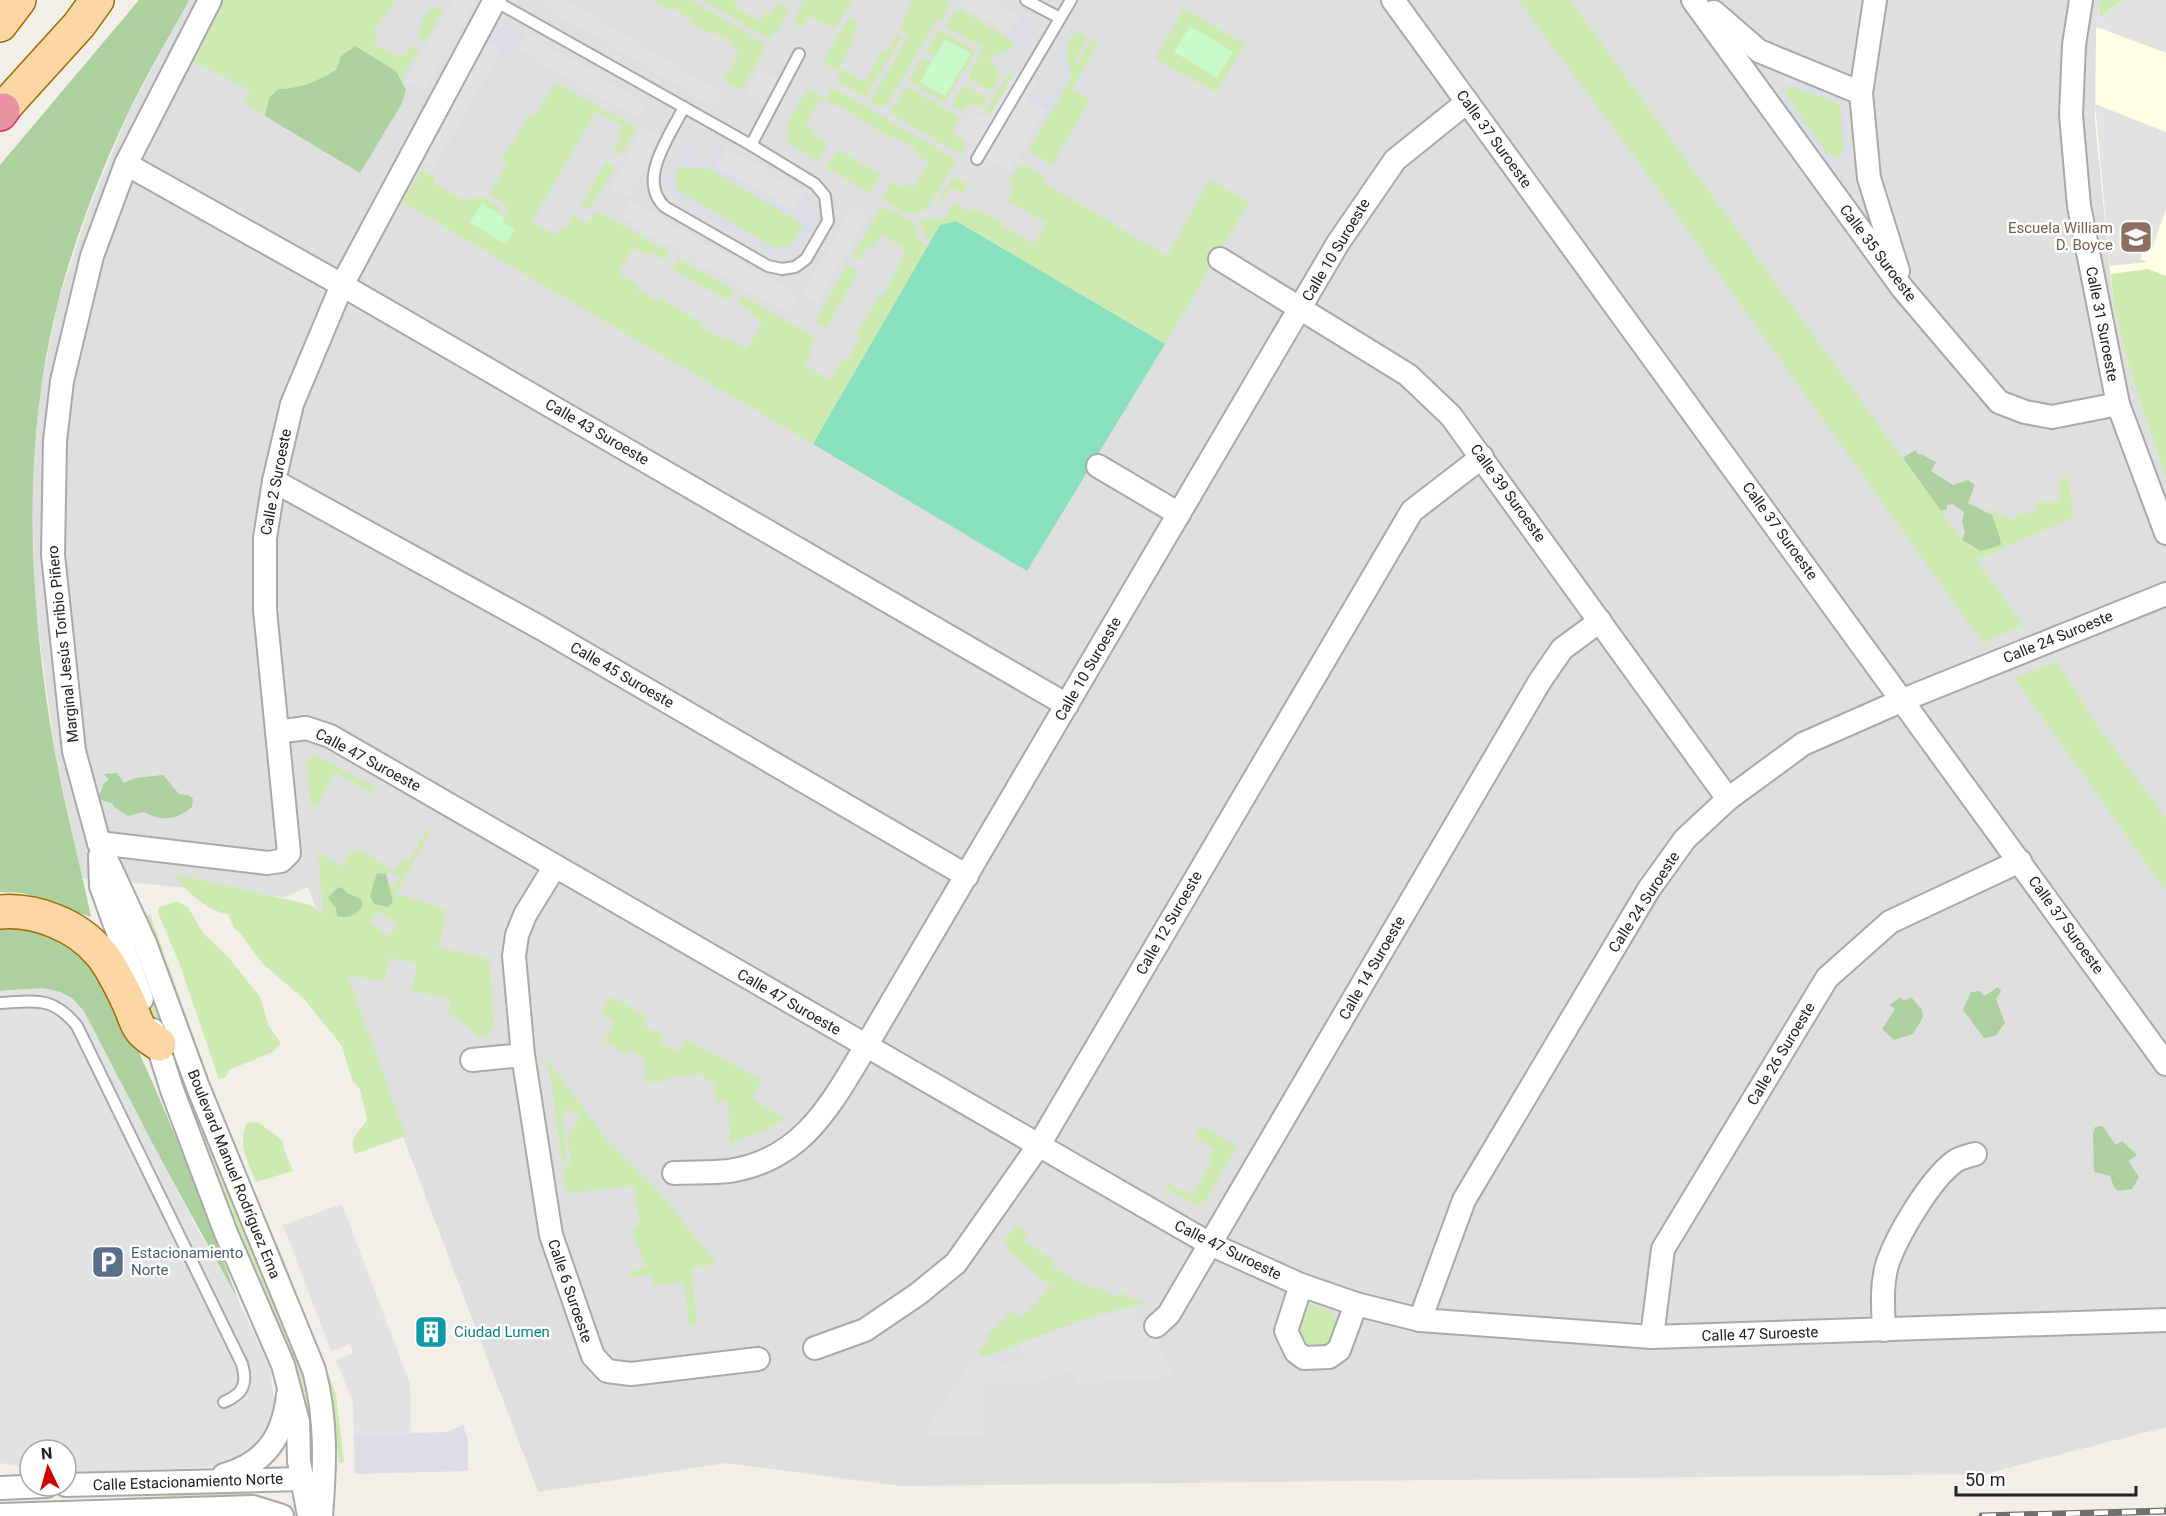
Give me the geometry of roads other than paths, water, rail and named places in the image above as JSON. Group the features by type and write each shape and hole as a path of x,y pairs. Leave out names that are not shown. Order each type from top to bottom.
{"main road":[{"path":"0,25 19,0"},
{"path":"1,112 79,25 97,0"},
{"path":"0,912 26,913 52,919 75,932 100,953 127,998 140,1033 159,1044"}],"street":[{"name":"Marginal Jesús Toribio Piñero","path":"99,843 74,751 53,555 55,441 62,381 92,256 126,164 210,0"},
{"name":"Calle 2 Suroeste","path":"99,843 267,863 284,860 289,854 265,610 265,538 274,482 292,404 342,285 495,0"},
{"name":"Calle 37 Suroeste","path":"1393,0 2166,1064"},
{"name":"Calle 35 Suroeste","path":"1694,0 1903,289 1999,402 2025,412 2052,417 2118,404"},
{"path":"1701,0 1759,51 1861,93"},
{"path":"1875,0 1861,93 1869,178 1903,289"},
{"name":"Calle 31 Suroeste","path":"2080,0 2074,45 2071,115 2079,206 2118,404 2166,533"},
{"name":"Calle 10 Suroeste","path":"674,1173 729,1171 754,1165 781,1153 823,1117 1338,243 1395,160 1467,102"},
{"name":"Calle 43 Suroeste","path":"126,164 342,285 1067,705"},
{"name":"Calle 39 Suroeste","path":"1220,259 1302,307 1408,375 1451,416 1728,799"},
{"name":"Calle 12 Suroeste","path":"815,1348 865,1330 918,1294 956,1263 1039,1145 1412,511 1482,457"},
{"path":"1098,466 1179,514"},
{"name":"Calle 45 Suroeste","path":"274,482 541,628 967,876"},
{"name":"Calle 24 Suroeste","path":"1420,1320 1464,1200 1649,889 1685,839 1728,799 1803,744 1903,700 2166,594"},
{"name":"Calle 14 Suroeste","path":"1156,1326 1169,1314 1540,681 1562,649 1600,621"},
{"name":"Calle 47 Suroeste","path":"277,732 306,728 319,730 1210,1244 1301,1285 1356,1304 1420,1320 1652,1337 2166,1320"},
{"path":"99,843 101,885 159,1044 172,1090 226,1233 253,1291 289,1385 298,1422 299,1461 308,1494 320,1516"},
{"name":"Boulevard Manuel Rodríguez Ema","path":"99,843 145,943 202,1097 314,1370 323,1404 326,1458 320,1516"},
{"name":"Calle 26 Suroeste","path":"1652,1337 1663,1249 1827,978 1890,922 2020,861"},
{"name":"Calle 6 Suroeste","path":"555,866 525,915 514,956 523,1055 551,1236 593,1356 607,1371 631,1374 758,1359"},
{"path":"472,1060 523,1055"},
{"path":"1884,1330 1883,1292 1888,1262 1903,1232 1936,1179 1954,1161 1975,1154"},
{"path":"1301,1285 1286,1331 1296,1352 1304,1358 1329,1357 1340,1350 1356,1304"},
{"path":"183,1481 240,1470 261,1458 273,1446 281,1429 289,1385"},
{"path":"254,1507 308,1494 326,1458"},
{"name":"Calle Estacionamiento Norte","path":"78,1485 183,1481 308,1494"},
{"path":"0,1488 18,1487"},
{"name":"Calle Estacionamiento Norte","path":"0,1515 254,1507 273,1511 282,1516"}],"lane":[{"path":"495,0 684,107 751,145 815,184 825,196 828,221 806,260 795,267 782,269 768,266 665,207 657,199 652,177 684,107"},
{"path":"1026,0 1060,18"},
{"path":"977,159 1071,0"},
{"path":"751,145 799,54"},
{"path":"0,1003 41,1001 55,1004 66,1011 77,1026 242,1364 246,1375 244,1389 236,1397 224,1402"}],"railway":[{"path":"1982,1516 2166,1511"}],"place":[{"name":"Escuela William D. Boyce","path":"2136,237"},
{"name":"Estacionamiento Norte","path":"108,1262"},
{"name":"Ciudad Lumen","path":"431,1332"}]}
